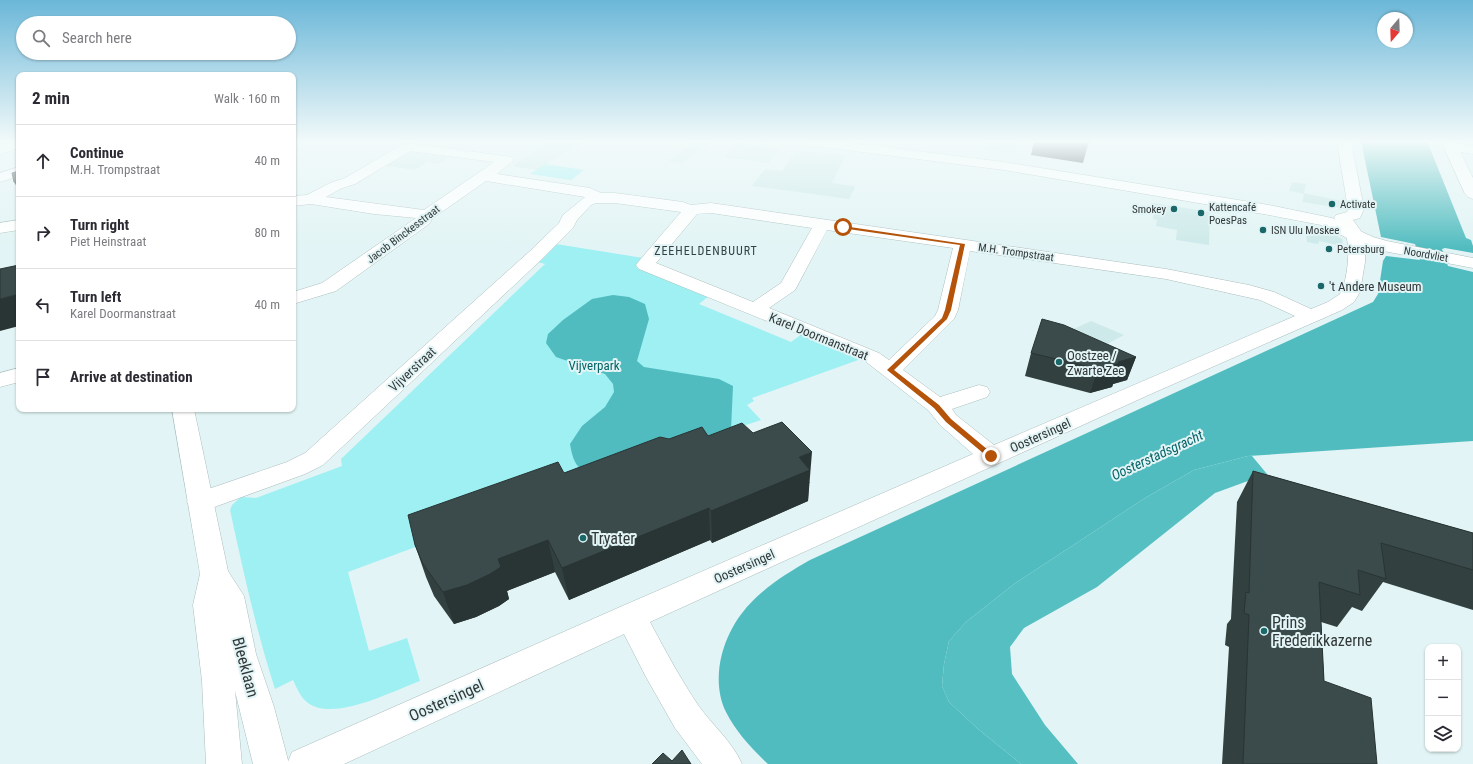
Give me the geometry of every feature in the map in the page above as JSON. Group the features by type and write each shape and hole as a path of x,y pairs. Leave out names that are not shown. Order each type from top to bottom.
{"street":[{"name":"Jacob Binckesstraat","path":"312,199 356,177"},
{"name":"Jacob Binckesstraat","path":"296,297 329,287 423,221 427,215 482,177"},
{"path":"487,177 590,193 598,198"},
{"name":"Noordvliet","path":"1067,177 1254,207 1326,221 1375,244 1473,262"},
{"path":"1350,177 1356,212 1354,215 1342,218 1350,226 1356,236"},
{"path":"1463,177 1472,198"},
{"name":"M.H. Trompstraat","path":"598,198 623,199 683,207 688,210 711,208 1166,274 1267,296 1310,316"},
{"name":"Vijverstraat","path":"200,502 296,468 314,459 536,255 567,225 569,218 586,202 598,198"},
{"path":"296,201 312,199 427,215"},
{"name":"Karel Doormanstraat","path":"688,210 689,214 645,265 872,357 937,406 948,420 991,456"},
{"path":"755,309 788,286 822,224"},
{"path":"0,228 16,225"},
{"name":"Oostersingel","path":"305,764 590,636 631,616 991,456 1335,306 1347,298 1351,292 1358,246 1356,236"},
{"path":"891,370 944,319 948,310 963,244"},
{"path":"0,380 16,376"},
{"path":"937,406 979,392"},
{"name":"Bleeklaan","path":"184,412 214,574 208,605 218,681 224,764"},
{"name":"Bleeklaan","path":"214,574 229,596 240,654 271,764"},
{"path":"631,616 657,667 686,717 724,764"}],"shaded area":[{"path":"759,177 835,177 832,183 854,186 855,188 849,199 752,186"},
{"path":"1292,182 1306,184 1304,193 1342,201 1343,206 1334,207 1302,202 1304,194 1289,191"},
{"path":"1154,203 1210,212 1209,245 1176,240 1177,230 1156,226 1157,220 1153,219"},
{"path":"1305,229 1336,235 1343,240 1342,246 1319,241 1318,244 1307,242"},
{"path":"1091,321 1124,335 1086,355 1050,340"},
{"path":"1252,456 1267,474 1215,493 1097,587 1024,628 1010,647 1012,674 1045,725 1078,764 1021,764 978,729 949,702 942,686 944,664 949,641 966,622 1014,584 1145,498 1194,470"}],"green space":[{"path":"548,177 575,177 571,180"},
{"name":"Vijverpark","path":"556,244 643,258 636,267 709,296 699,304 791,342 802,334 861,359 752,398 754,401 747,405 761,420 348,572 369,651 407,638 420,681 364,703 333,709 319,708 305,701 293,680 275,689 245,577 230,510 232,505 241,497 256,498 342,466 341,459 545,264 537,262"}],"water":[{"name":"Oosterstadsgracht","path":"1368,177 1441,177 1466,238 1471,240 1473,246 1473,253 1445,248 1442,249 1448,266 1473,272 1473,441 1248,456 1194,470 1145,498 1014,584 966,622 949,641 944,664 942,686 949,702 978,729 1021,764 768,764 739,733 726,712 721,699 719,672 721,658 734,625 743,611 767,588 780,578 810,560 1373,302 1378,294 1383,261 1386,256 1420,260 1415,244 1381,237"},
{"path":"613,295 629,297 645,304 649,319 637,361 644,367 719,379 733,386 731,430 597,479 578,466 573,458 570,444 582,426 605,407 614,392 613,384 605,374 556,357 546,343 548,334 563,320 592,299"}],"building":[{"path":"13,177 16,177 16,182 14,182"},
{"path":"16,266 16,295 0,299 0,269"},
{"path":"1042,319 1064,325 1136,357 1098,369 1031,353"},
{"path":"782,422 812,452 799,457 810,470 711,511 709,508 562,568 548,540 498,559 501,567 490,574 467,585 443,592 423,564 415,545 408,515 558,462 564,473 660,437 669,439 702,427 708,436 742,423 753,433"},
{"path":"1253,471 1473,533 1473,570 1381,543 1386,579 1358,570 1360,595 1319,582 1324,681 1371,698 1377,764 1243,764 1249,615 1244,613 1246,592 1249,593"},
{"path":"682,750 691,764 652,764 663,753 672,761"}],"place":[{"name":"Activate","path":"1332,204"},
{"name":"Smokey","path":"1174,209"},
{"name":"Kattencafé PoesPas","path":"1201,213"},
{"name":"ISN Ulu Moskee","path":"1263,230"},
{"name":"Petersburg","path":"1329,249"},
{"name":"'t Andere Museum","path":"1321,286"},
{"name":"Oostzee / Zwarte Zee","path":"1059,362"},
{"name":"Tryater","path":"583,538"},
{"name":"Prins Frederikkazerne","path":"1264,631"}],"district":[{"name":"ZEEHELDENBUURT","path":"706,251"}],"route":[{"path":"843,227 963,244 948,310 944,319 891,370 937,406 948,420 991,456"}]}
